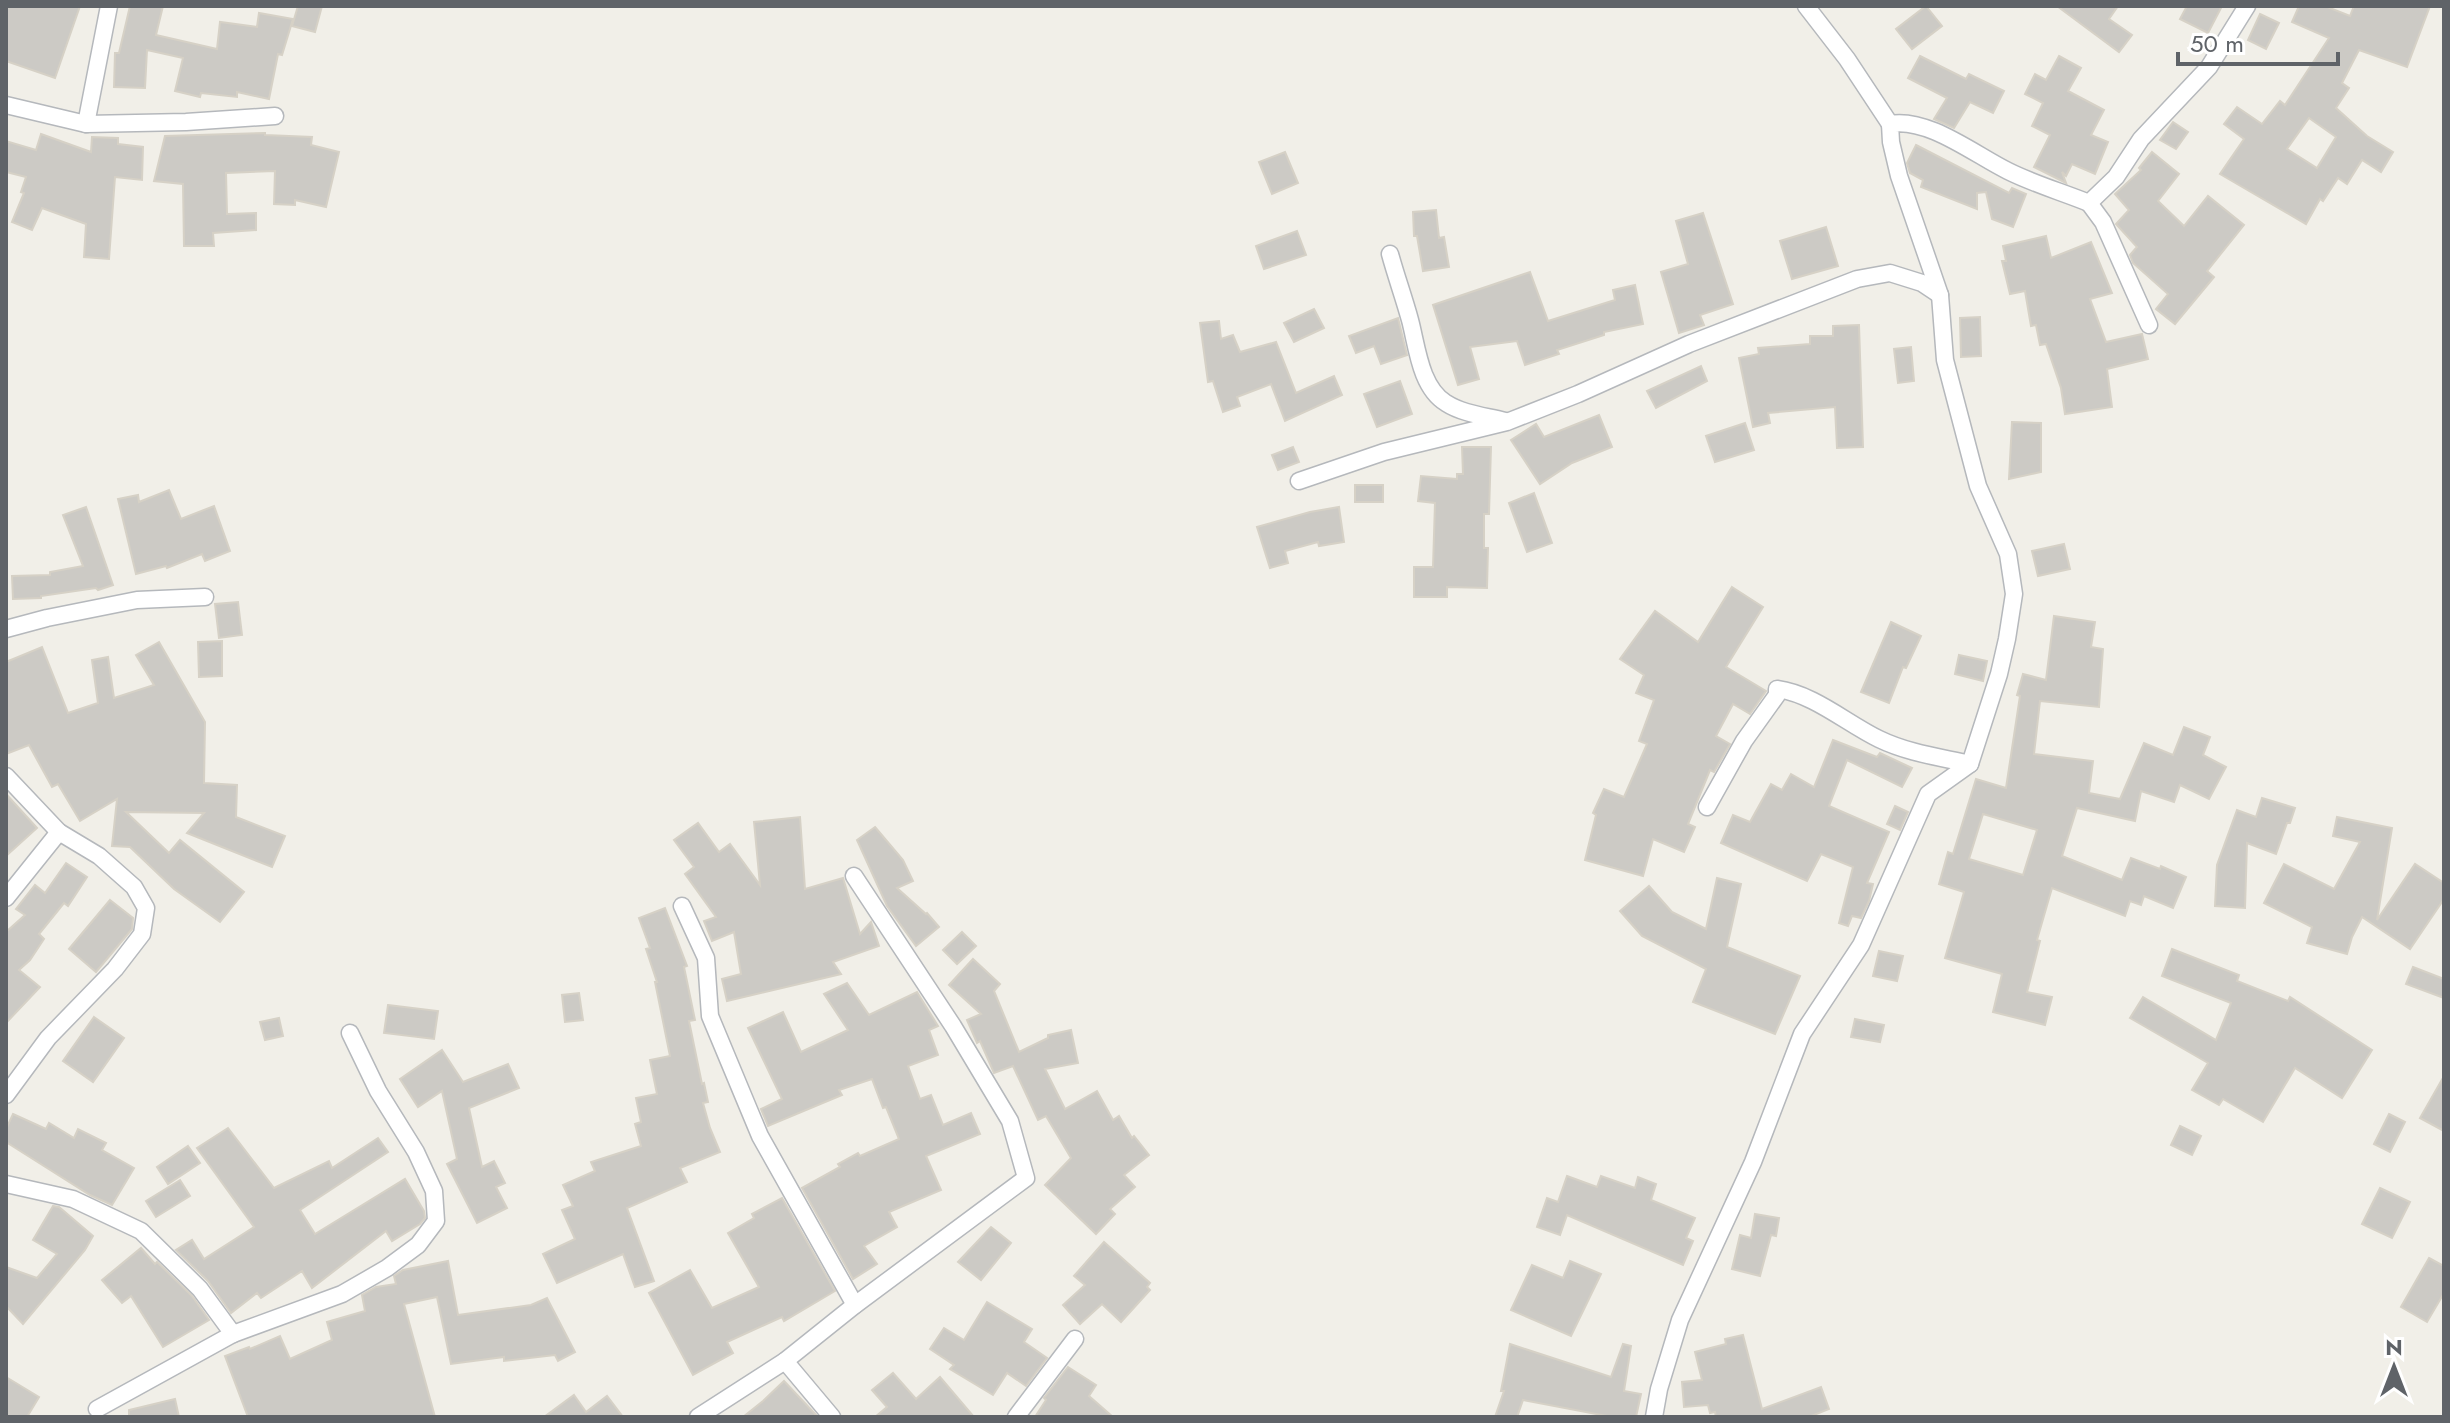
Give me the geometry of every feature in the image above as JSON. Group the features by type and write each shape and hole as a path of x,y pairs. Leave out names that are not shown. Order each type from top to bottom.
{"street":[{"path":"86,124 109,6"},
{"path":"1654,1417 1659,1389 1680,1320 1753,1162 1802,1034 1861,945 1928,794 1970,764 1999,674 2014,594 2008,554 1978,486 1954,399 1945,360 1940,295 1899,176 1890,124 1847,59 1806,6"},
{"path":"2089,203 2116,177 2141,139 2209,67 2247,6"},
{"path":"6,105 86,124 275,116"},
{"path":"1890,124 1902,122 1926,129 1963,145 2009,172 2089,203 2103,222 2149,325"},
{"path":"1390,254 1411,322 1417,355 1431,387 1442,401 1456,408 1507,422"},
{"path":"1299,481 1384,452 1507,422 1689,344 1857,279 1890,273 1922,283 1940,295"},
{"path":"6,629 137,600 205,597"},
{"path":"1707,807 1744,741 1777,695 1777,689 1794,692 1880,740 1910,751 1970,764"},
{"path":"6,776 59,832 99,856 134,887 146,908 142,934 115,969 48,1038 6,1095"},
{"path":"6,898 59,832"},
{"path":"698,1417 785,1361 1026,1178 1010,1121 953,1026 854,876"},
{"path":"682,906 706,958 710,1016 760,1136 855,1305"},
{"path":"97,1409 233,1334 342,1294 387,1268 418,1245 436,1221 434,1191 416,1152 378,1091 350,1033"},
{"path":"6,1184 73,1199 141,1231 200,1289 233,1334"},
{"path":"1016,1417 1075,1339"},
{"path":"785,1361 832,1417"}],"building":[{"path":"6,6 80,6 55,78 6,61"},
{"path":"130,6 163,6 156,35 217,49 220,22 257,27 259,13 293,19 282,55 278,54 269,99 237,92 237,97 201,93 200,97 175,91 183,58 147,50 145,88 114,87 115,53 119,53"},
{"path":"298,6 322,6 315,32 292,26"},
{"path":"1926,6 1942,26 1912,49 1896,29"},
{"path":"2057,6 2118,6 2109,19 2132,35 2119,52"},
{"path":"2187,6 2222,6 2208,33 2180,19"},
{"path":"2299,6 2325,6 2350,16 2354,6 2430,6 2407,67 2359,50 2342,83 2349,88 2336,108 2367,136 2393,152 2381,172 2362,160 2347,184 2338,178 2323,201 2320,199 2306,224 2220,174 2244,139 2224,124 2237,107 2262,124 2280,101 2285,105 2329,38 2292,22","holes":["2309,118 2336,137 2317,168 2287,149"]},
{"path":"2260,14 2279,23 2266,49 2248,40"},
{"path":"1920,56 1966,79 1969,74 2004,91 1993,113 1970,102 1954,128 1934,119 1947,98 1908,78"},
{"path":"2059,56 2081,68 2068,91 2104,110 2091,135 2108,142 2095,174 2072,164 2066,176 2062,172 2066,183 2034,167 2050,135 2032,126 2043,103 2025,94 2035,74 2046,80"},
{"path":"2173,122 2188,132 2176,149 2160,140"},
{"path":"265,133 312,137 311,145 339,152 326,207 295,200 295,205 274,204 275,171 226,173 227,214 256,213 256,230 213,233 214,246 184,246 183,184 154,181 165,136"},
{"path":"41,134 91,152 92,137 118,138 118,144 143,147 142,180 115,177 109,259 84,257 86,224 42,208 32,230 12,222 24,193 21,192 26,177 6,172 6,141 36,150"},
{"path":"1916,145 2009,193 2012,188 2026,194 2013,227 1992,219 1986,192 1977,193 1977,209 1921,187 1923,180 1910,173 1907,163"},
{"path":"1285,152 1298,183 1272,194 1259,162"},
{"path":"2152,152 2179,174 2158,201 2184,226 2208,196 2244,225 2207,271 2214,277 2175,324 2156,309 2168,294 2133,263 2130,255 2137,247 2116,224 2129,210 2115,194 2141,170 2139,168"},
{"path":"1436,210 1439,238 1444,237 1449,267 1423,271 1417,236 1414,236 1413,212"},
{"path":"1703,213 1733,304 1700,315 1704,325 1679,333 1661,272 1688,264 1676,221"},
{"path":"1826,227 1838,266 1792,279 1780,241"},
{"path":"1297,231 1306,255 1264,269 1256,246"},
{"path":"2046,236 2051,258 2091,242 2112,293 2090,299 2106,342 2142,334 2148,359 2107,369 2112,407 2065,414 2061,388 2046,344 2040,345 2036,325 2031,326 2025,291 2010,294 2002,261 2006,261 2003,246"},
{"path":"1530,272 1548,321 1615,300 1613,290 1635,285 1643,324 1604,332 1604,335 1557,350 1559,354 1525,365 1517,341 1470,347 1479,379 1458,385 1433,305"},
{"path":"1314,309 1324,328 1294,342 1284,323"},
{"path":"1980,317 1981,356 1961,357 1960,318"},
{"path":"1398,318 1407,355 1381,364 1374,346 1356,353 1349,336"},
{"path":"1219,321 1221,339 1233,335 1240,352 1276,342 1296,393 1334,376 1342,395 1285,421 1271,384 1237,397 1240,406 1223,412 1213,381 1208,382 1200,323"},
{"path":"1859,325 1863,447 1837,448 1835,407 1768,413 1770,423 1753,427 1739,358 1759,354 1758,348 1810,344 1810,336 1833,336 1833,326"},
{"path":"1911,347 1914,381 1898,383 1894,349"},
{"path":"1701,366 1707,381 1656,408 1647,391"},
{"path":"1400,381 1412,414 1377,427 1364,394"},
{"path":"1599,415 1612,447 1572,463 1540,484 1511,440 1536,424 1544,437"},
{"path":"2012,422 2041,423 2041,472 2009,479"},
{"path":"1745,423 1754,450 1715,462 1706,436"},
{"path":"1293,447 1299,462 1278,470 1272,455"},
{"path":"1462,447 1491,447 1489,514 1484,514 1484,548 1488,548 1487,588 1447,587 1447,597 1414,597 1414,567 1433,567 1435,503 1418,501 1421,476 1457,479 1457,474 1463,474"},
{"path":"1355,485 1383,485 1383,502 1355,502"},
{"path":"169,490 181,519 214,506 230,551 205,561 202,554 167,568 136,574 118,499 138,495 139,502"},
{"path":"1534,493 1552,543 1527,552 1509,503"},
{"path":"86,507 113,585 41,598 13,599 12,576 50,575 50,572 83,566 63,515"},
{"path":"1339,507 1344,542 1319,546 1318,542 1285,551 1288,563 1270,568 1257,527"},
{"path":"2064,544 2070,569 2038,576 2032,551"},
{"path":"1732,587 1763,607 1726,667 1766,691 1750,714 1733,704 1716,736 1730,744 1714,772 1710,770 1688,824 1695,827 1684,852 1653,839 1643,876 1585,860 1596,815 1593,813 1604,789 1624,797 1647,744 1639,741 1654,700 1636,693 1644,675 1620,659 1655,611 1698,642"},
{"path":"238,602 242,635 219,638 215,604"},
{"path":"2054,616 2095,622 2091,647 2103,649 2099,707 2040,701 2034,754 2093,761 2089,793 2120,799 2144,743 2173,755 2184,727 2210,737 2203,755 2226,767 2209,799 2180,785 2174,802 2141,791 2135,821 2077,808 2062,856 2122,880 2131,858 2186,877 2173,908 2144,896 2141,905 2130,901 2125,916 2052,888 2037,940 2040,941 2027,992 2052,997 2045,1025 1993,1012 2002,974 1945,958 1964,892 1939,884 1948,852 1953,854 1976,779 2006,788 2020,696 2017,695 2023,674 2046,680","holes":["1983,814 2037,830 2023,875 1969,859"]},
{"path":"1891,622 1921,636 1906,668 1903,667 1889,703 1861,692"},
{"path":"222,641 222,676 199,677 198,642"},
{"path":"159,642 205,722 204,783 237,785 236,817 285,836 272,867 187,833 204,813 126,812 169,853 180,840 244,892 220,922 174,889 130,847 112,846 117,799 80,821 58,784 52,787 29,745 6,754 6,662 42,647 68,713 98,703 92,660 108,657 114,698 154,685 136,655"},
{"path":"1959,655 1987,661 1983,681 1955,674"},
{"path":"1833,740 1877,757 1880,753 1912,768 1902,787 1847,760 1829,806 1889,832 1867,883 1873,884 1869,901 1861,918 1852,916 1848,926 1839,923 1853,867 1821,854 1807,881 1721,843 1733,815 1750,822 1771,784 1782,790 1791,774 1814,787"},
{"path":"6,794 37,828 6,856"},
{"path":"2262,798 2295,808 2290,823 2287,823 2276,854 2247,843 2245,908 2215,906 2217,865 2237,810 2256,817"},
{"path":"1895,806 1908,812 1900,830 1887,824"},
{"path":"800,817 805,889 843,878 860,934 871,922 879,946 833,962 841,974 727,1001 722,979 741,974 734,932 712,941 704,921 716,917 685,874 694,867 674,840 698,823 719,852 730,844 760,885 754,822"},
{"path":"2337,817 2392,828 2377,920 2415,864 2444,883 2444,899 2410,949 2362,917 2347,954 2307,943 2312,927 2264,903 2284,864 2334,889 2360,842 2333,836"},
{"path":"875,827 903,860 913,881 897,888 939,927 916,946 887,906 857,840"},
{"path":"66,863 87,877 68,906 64,903 39,934 44,939 19,970 40,987 6,1023 6,932 25,915 16,909 35,885 45,893"},
{"path":"1717,878 1741,884 1727,947 1800,976 1775,1034 1693,1002 1706,969 1642,936 1620,911 1649,886 1672,912 1706,929"},
{"path":"110,900 133,918 132,929 96,972 69,949"},
{"path":"665,908 687,966 684,967 695,1020 689,1021 708,1102 703,1103 720,1152 680,1168 687,1182 627,1208 654,1281 635,1287 623,1254 557,1283 543,1254 575,1239 562,1210 573,1206 563,1185 595,1171 591,1162 641,1146 635,1124 641,1122 636,1098 657,1094 650,1060 670,1056 657,982 646,949 650,948 639,918"},
{"path":"962,932 976,946 957,964 943,950"},
{"path":"2172,949 2239,975 2237,981 2288,1001 2290,997 2372,1050 2342,1098 2295,1068 2263,1122 2223,1099 2219,1105 2192,1090 2208,1063 2130,1018 2143,997 2216,1040 2231,1003 2162,976"},
{"path":"1879,951 1903,956 1897,981 1873,976"},
{"path":"973,959 1000,984 994,991 1019,1052 1048,1038 1048,1035 1071,1030 1078,1063 1045,1069 1065,1109 1097,1091 1113,1120 1119,1116 1132,1138 1134,1136 1149,1155 1124,1175 1135,1187 1110,1209 1115,1214 1096,1234 1045,1185 1071,1158 1046,1116 1038,1120 1013,1066 994,1073 967,1020 981,1014 949,985"},
{"path":"2413,967 2444,979 2444,998 2406,984"},
{"path":"847,983 869,1015 917,992 938,1026 929,1030 938,1055 908,1066 920,1099 931,1095 943,1125 971,1113 980,1134 926,1156 941,1190 889,1212 897,1227 864,1246 877,1264 853,1279 802,1188 858,1153 860,1156 899,1139 886,1107 883,1108 872,1079 839,1090 842,1095 768,1126 761,1109 782,1099 748,1028 783,1012 801,1052 848,1030 824,994"},
{"path":"579,993 583,1020 565,1022 562,995"},
{"path":"388,1005 438,1011 434,1039 384,1033"},
{"path":"94,1017 124,1038 93,1082 63,1061"},
{"path":"279,1018 283,1036 265,1040 260,1022"},
{"path":"1855,1019 1884,1025 1880,1042 1851,1037"},
{"path":"442,1050 463,1082 508,1064 519,1088 469,1108 482,1167 494,1161 505,1183 496,1187 507,1208 477,1223 447,1164 457,1159 442,1091 418,1107 400,1079"},
{"path":"2444,1076 2444,1131 2420,1118"},
{"path":"13,1114 46,1129 49,1123 74,1138 78,1129 106,1143 102,1150 134,1168 112,1205 90,1195 6,1142 6,1129"},
{"path":"2389,1114 2405,1122 2390,1152 2374,1144"},
{"path":"2180,1126 2201,1136 2192,1155 2171,1145"},
{"path":"228,1128 274,1188 329,1161 332,1168 378,1138 388,1152 300,1210 315,1234 405,1179 425,1218 392,1241 386,1231 312,1288 302,1271 261,1298 257,1293 231,1313 208,1281 176,1250 192,1240 204,1259 254,1227 197,1148"},
{"path":"188,1146 200,1163 168,1184 157,1167"},
{"path":"1567,1176 1597,1187 1601,1176 1635,1188 1638,1177 1656,1184 1651,1200 1695,1218 1686,1238 1693,1241 1683,1265 1567,1215 1560,1235 1537,1227 1547,1198 1558,1202"},
{"path":"180,1180 190,1196 156,1217 146,1201"},
{"path":"2380,1188 2410,1202 2392,1238 2362,1224"},
{"path":"782,1198 835,1291 784,1321 782,1317 727,1342 733,1353 693,1375 649,1293 690,1270 712,1308 759,1287 728,1233 754,1218 752,1214"},
{"path":"53,1206 59,1207 93,1236 85,1250 23,1324 6,1306 6,1267 37,1278 57,1254 33,1240"},
{"path":"1755,1214 1779,1218 1776,1236 1771,1235 1760,1276 1732,1269 1740,1235 1751,1238"},
{"path":"991,1227 1011,1243 981,1280 958,1262"},
{"path":"1104,1242 1150,1283 1147,1287 1150,1290 1121,1322 1102,1304 1080,1324 1063,1305 1085,1285 1074,1276"},
{"path":"141,1248 192,1296 209,1320 163,1347 131,1296 122,1303 102,1280"},
{"path":"2429,1258 2444,1266 2444,1293 2427,1322 2401,1307"},
{"path":"448,1261 458,1315 531,1305 547,1298 575,1352 558,1361 555,1355 504,1361 504,1357 451,1364 437,1297 404,1304 435,1417 248,1417 225,1356 280,1336 290,1359 332,1340 327,1322 365,1311 362,1295 376,1287 396,1284 394,1276 403,1270"},
{"path":"1570,1261 1601,1274 1571,1336 1511,1310 1532,1265 1563,1278"},
{"path":"987,1302 1032,1329 1024,1342 1047,1358 1026,1386 1007,1373 993,1395 950,1369 954,1365 930,1349 944,1328 964,1340"},
{"path":"1743,1335 1762,1409 1821,1387 1829,1409 1809,1417 1716,1417 1715,1412 1710,1413 1708,1405 1684,1407 1682,1382 1702,1380 1695,1352 1726,1344 1725,1339"},
{"path":"1510,1344 1611,1377 1623,1344 1631,1346 1624,1391 1641,1394 1636,1417 1612,1417 1523,1400 1517,1417 1495,1417 1504,1391 1501,1391"},
{"path":"1068,1367 1096,1385 1089,1396 1113,1417 1035,1417 1046,1400 1044,1398"},
{"path":"893,1373 916,1399 940,1377 974,1417 875,1417 887,1407 872,1390"},
{"path":"6,1377 39,1397 27,1417 6,1417"},
{"path":"784,1381 818,1417 743,1417 763,1401"},
{"path":"574,1395 586,1412 607,1396 623,1417 544,1417"},
{"path":"175,1399 179,1417 129,1417 129,1410"}]}
